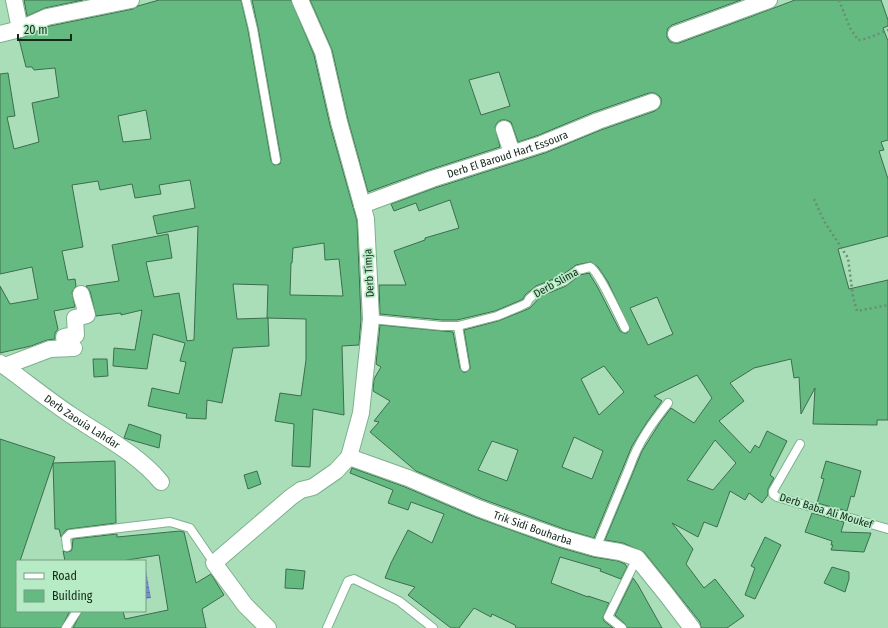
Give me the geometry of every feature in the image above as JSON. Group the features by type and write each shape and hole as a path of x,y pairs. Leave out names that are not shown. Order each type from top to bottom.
{"street":[{"path":"14,0 20,29"},
{"path":"0,34 20,29 47,17 131,0"},
{"name":"Derb Timja","path":"214,563 291,496 301,490 312,487 336,471 349,457 361,413 371,319 366,219 339,122 323,52 300,0"},
{"path":"676,34 769,0"},
{"name":"Derb El Baroud Hart Essoura","path":"362,205 432,179 542,144 598,121 652,102"},
{"path":"504,129 512,153"},
{"path":"3,364 50,349 70,348 64,337 76,335 75,318 87,315 81,294"},
{"name":"Derb Zaouia Lahdar","path":"3,364 71,415 133,455 151,469 161,482"},
{"name":"Trik Sidi Bouharba","path":"349,457 408,478 492,513 561,538 596,548 620,552 636,558"},
{"path":"636,558 692,628"},
{"path":"214,563 245,605 268,628"}],"lane":[{"path":"246,0 276,160"},
{"name":"Derb Slima","path":"371,319 442,326 458,326 497,316 521,306 527,303 529,299 538,291 564,281 578,270 590,267 594,270 600,280 625,328"},
{"path":"458,326 465,366"},
{"path":"596,548 634,455 652,424 668,403"},
{"name":"Derb Baba Ali Moukef","path":"800,444 773,491 773,494 777,497 888,529"},
{"path":"67,547 66,538 70,534 170,522 190,528 214,563"},
{"path":"622,628 608,617 636,558"},
{"path":"327,628 348,581 354,579 400,601 433,628"},
{"path":"66,628 76,612"}],"path":[{"path":"839,0 850,28 858,40 888,30"},
{"path":"814,199 824,221 848,258 853,297 857,311 888,305"}],"water":[{"path":"146,571 151,598 146,599"}],"building":[{"path":"24,0 83,0 45,8 27,16"},
{"path":"159,0 241,0 248,30 271,161 274,165 280,164 281,159 252,0 291,0 314,55 330,125 357,221 361,319 359,345 342,346 344,415 313,409 310,467 292,466 294,424 275,421 280,393 301,396 306,360 306,319 268,318 269,346 233,348 222,403 207,400 206,419 186,418 187,414 148,406 152,388 179,394 186,362 180,361 185,343 153,334 147,369 113,366 114,348 135,350 142,310 121,315 121,313 96,316 90,291 86,286 119,281 112,245 168,234 172,258 146,262 154,297 179,293 187,341 194,340 198,226 157,234 153,216 195,208 190,180 159,185 161,194 135,198 132,184 100,190 98,181 72,185 83,247 62,251 68,280 75,279 76,286 72,292 75,307 54,311 58,329 55,333 55,339 0,353 0,286 10,304 38,299 32,267 0,274 0,74 8,73 15,116 7,117 14,149 39,142 32,103 59,97 55,68 34,70 32,67 26,67 19,39 50,26 133,9","holes":["146,110 151,139 123,142 118,116","324,243 325,260 339,259 343,296 290,295 293,248","233,284 268,285 268,318 237,319"]},
{"path":"310,0 741,0 672,25 668,28 667,37 670,42 679,43 795,0 881,0 888,20 888,26 883,28 888,41 888,140 881,142 884,150 879,151 888,179 888,236 838,249 849,289 888,280 888,420 877,420 877,425 813,424 815,388 801,414 799,377 794,378 791,359 754,368 730,383 744,401 719,421 750,453 755,445 759,448 767,431 787,441 770,475 774,478 768,489 768,495 762,503 749,493 745,500 730,491 717,527 704,522 698,537 672,523 693,549 686,564 704,588 715,579 744,616 727,628 701,628 700,622 644,552 623,543 605,540 642,451 661,421 671,408 694,423 712,398 697,375 654,396 662,401 632,446 594,538 564,529 482,499 416,471 370,432 379,422 374,421 390,401 373,391 374,379 381,367 376,364 380,325 453,332 460,368 463,372 466,372 470,369 470,366 464,330 498,321 530,308 541,296 566,286 580,275 589,273 620,331 627,333 630,329 608,282 598,267 591,262 576,265 561,276 536,286 525,295 523,299 495,311 457,320 380,314 379,285 406,285 394,251 425,240 425,238 459,228 450,200 419,211 416,203 394,211 391,204 435,188 545,153 601,130 655,111 661,104 661,98 654,93 649,93 594,112 518,142 511,122 501,120 495,127 500,147 368,192 348,120 332,50","holes":["499,72 510,106 481,115 469,80","657,297 673,334 648,345 630,308","604,366 624,392 599,415 581,379","574,437 603,451 592,479 562,467","715,440 736,463 713,490 687,480","492,441 518,450 507,481 478,470"]},
{"path":"93,359 107,359 108,376 94,377"},
{"path":"129,424 161,435 159,448 124,438"},
{"path":"0,439 55,457 20,560 16,560 16,612 69,612 61,628 0,628"},
{"path":"115,461 116,523 69,529 66,530 61,537 59,529 55,529 53,463"},
{"path":"826,461 861,471 854,497 851,496 847,511 817,503 824,479 821,478"},
{"path":"352,468 405,487 475,517 558,547 625,564 627,567 621,579 600,571 601,569 560,557 551,583 609,603 603,617 604,621 613,628 516,628 515,625 492,614 491,617 474,608 459,628 451,628 408,595 415,587 385,578 408,530 432,543 444,514 411,502 408,510 388,503 393,490 350,473"},
{"path":"257,471 261,484 248,489 244,475"},
{"path":"812,513 844,522 841,532 871,533 864,552 831,550 833,545 831,545 832,541 805,532"},
{"path":"180,531 184,532 196,583 211,574 224,595 202,609 206,628 73,628 81,612 123,612 125,619 168,610 159,555 127,560 65,560 63,551 71,551 73,539 117,534 117,537"},
{"path":"765,537 781,545 755,599 745,595 755,568 751,566"},
{"path":"832,567 849,572 849,579 845,592 824,583"},
{"path":"286,569 305,571 303,589 285,588"},
{"path":"633,578 662,628 627,628 625,624 615,615"}]}
